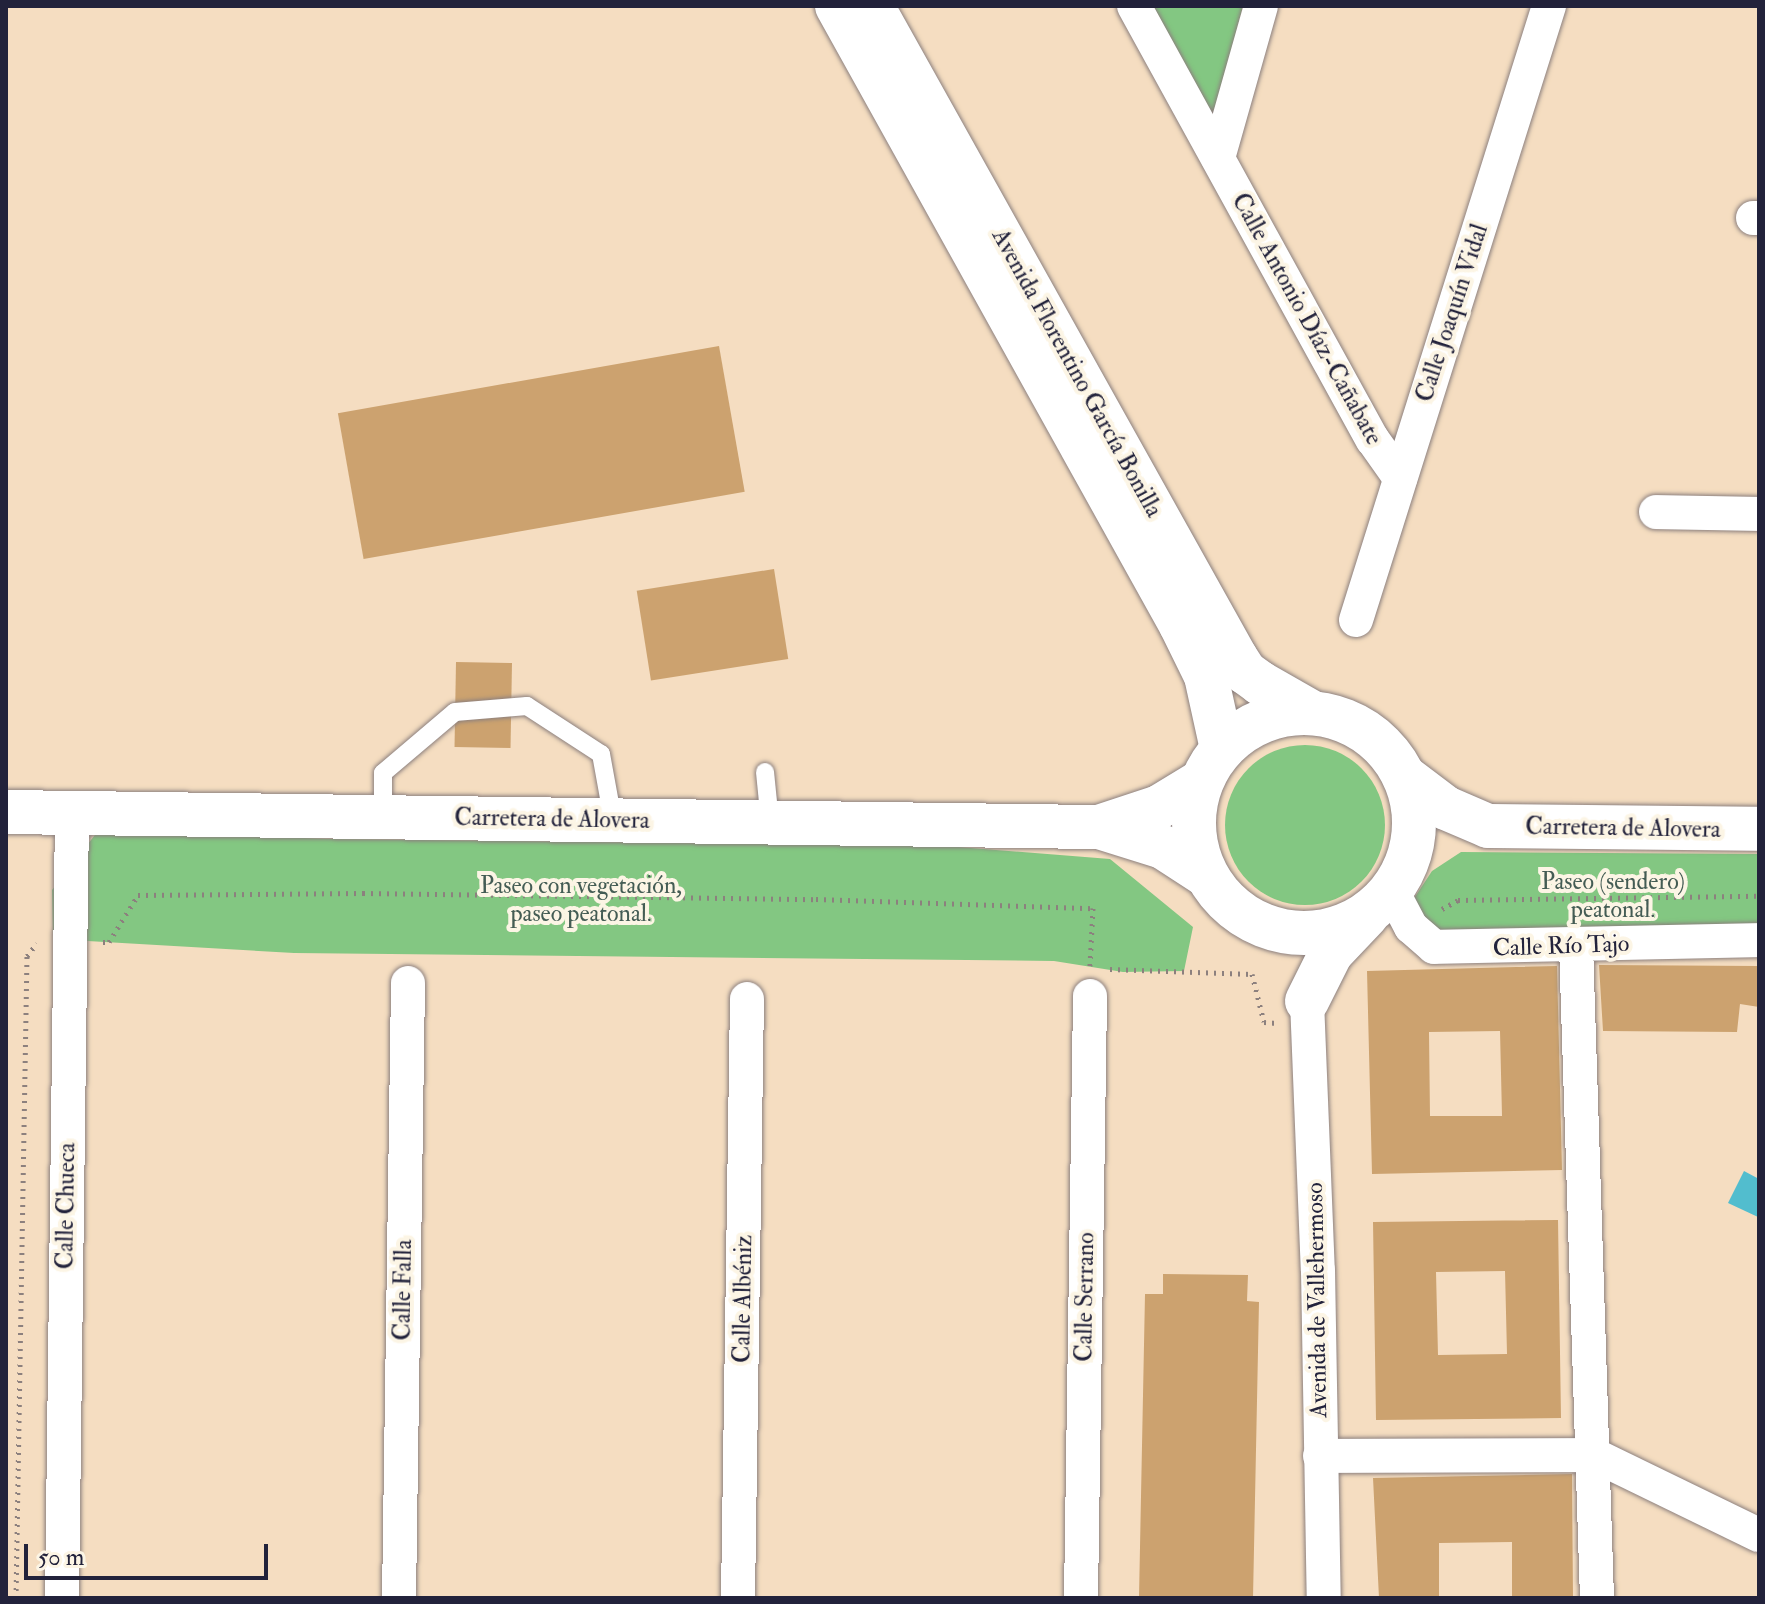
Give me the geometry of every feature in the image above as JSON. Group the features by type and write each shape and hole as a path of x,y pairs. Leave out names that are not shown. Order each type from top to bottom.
{"street":[{"name":"Avenida Florentino García Bonilla","path":"837,6 1181,625 1206,676 1212,765"},
{"name":"Avenida Florentino García Bonilla","path":"872,6 1236,658 1245,672 1260,683 1311,712"},
{"name":"Calle Antonio Díaz-Cañabate","path":"1134,6 1373,440 1400,478"},
{"path":"1218,158 1261,6"},
{"name":"Calle Joaquín Vidal","path":"1356,620 1549,6"},
{"path":"1656,512 1759,514"},
{"path":"1311,712 1340,718 1366,731 1389,751 1405,777 1413,806 1414,836 1389,890 1337,929 1302,934 1267,927 1242,915 1222,897 1206,875 1196,844 1194,812 1212,765 1247,728 1278,715 1311,712"},
{"name":"Carretera de Alovera","path":"1099,827 1150,811 1212,765"},
{"name":"Carretera de Alovera","path":"1405,777 1446,808 1488,826 1759,829"},
{"name":"Carretera de Alovera","path":"6,812 1099,827 1163,847 1206,875"},
{"name":"Calle Chueca","path":"62,1598 72,813"},
{"name":"Carretera de Alovera","path":"1389,890 1441,845 1488,826"},
{"name":"Calle Río Tajo","path":"1389,890 1411,927 1434,947 1759,940"},
{"name":"Avenida de Vallehermoso","path":"1297,1012 1331,953 1389,890"},
{"name":"Avenida de Vallehermoso","path":"1267,927 1299,977 1297,1012 1318,1270 1324,1598"},
{"path":"1576,945 1597,1598"},
{"name":"Calle Falla","path":"399,1598 408,983"},
{"name":"Calle Serrano","path":"1081,1598 1090,996"},
{"name":"Calle Albéniz","path":"738,1598 747,999"},
{"path":"1320,1456 1594,1455 1759,1535"}],"lane":[{"path":"383,817 383,773 455,712 527,706 601,754 613,820"},
{"path":"765,772 770,822"}],"path":[{"path":"16,1598 27,956 37,942 109,942 138,895 379,893 816,899 1093,908 1090,969 1252,974 1264,1022 1297,1012"}],"green space":[{"path":"1153,6 1243,6 1214,118"},
{"path":"1305,745 1336,751 1361,769 1379,794 1385,825 1379,856 1361,881 1336,899 1305,905 1274,899 1249,881 1231,856 1225,825 1231,794 1249,769 1274,751"},
{"name":"Paseo con vegetación, paseo peatonal.","path":"98,831 333,839 946,846 1110,859 1193,927 1184,971 1123,972 1054,961 294,953 53,939 52,890"},
{"name":"Paseo (sendero) peatonal.","path":"1461,852 1759,854 1759,933 1421,936 1403,915 1432,871"}],"water":[{"path":"1744,1171 1759,1179 1758,1217 1728,1203"}],"building":[{"path":"719,346 745,492 364,559 338,413"},
{"path":"774,569 788,659 651,681 637,591"},
{"path":"456,662 512,663 511,748 455,747"},
{"path":"1599,965 1759,966 1759,1007 1740,1004 1737,1032 1603,1031"},
{"path":"1557,966 1562,1170 1372,1174 1367,971","holes":["1500,1031 1502,1116 1430,1116 1429,1032"]},
{"path":"1558,1220 1561,1418 1376,1420 1373,1222","holes":["1505,1271 1507,1354 1438,1355 1436,1272"]},
{"path":"1163,1274 1248,1275 1247,1301 1259,1302 1253,1598 1139,1598 1145,1294 1163,1294"},
{"path":"1572,1474 1573,1598 1512,1598 1512,1542 1439,1543 1439,1598 1379,1598 1373,1478"}]}
